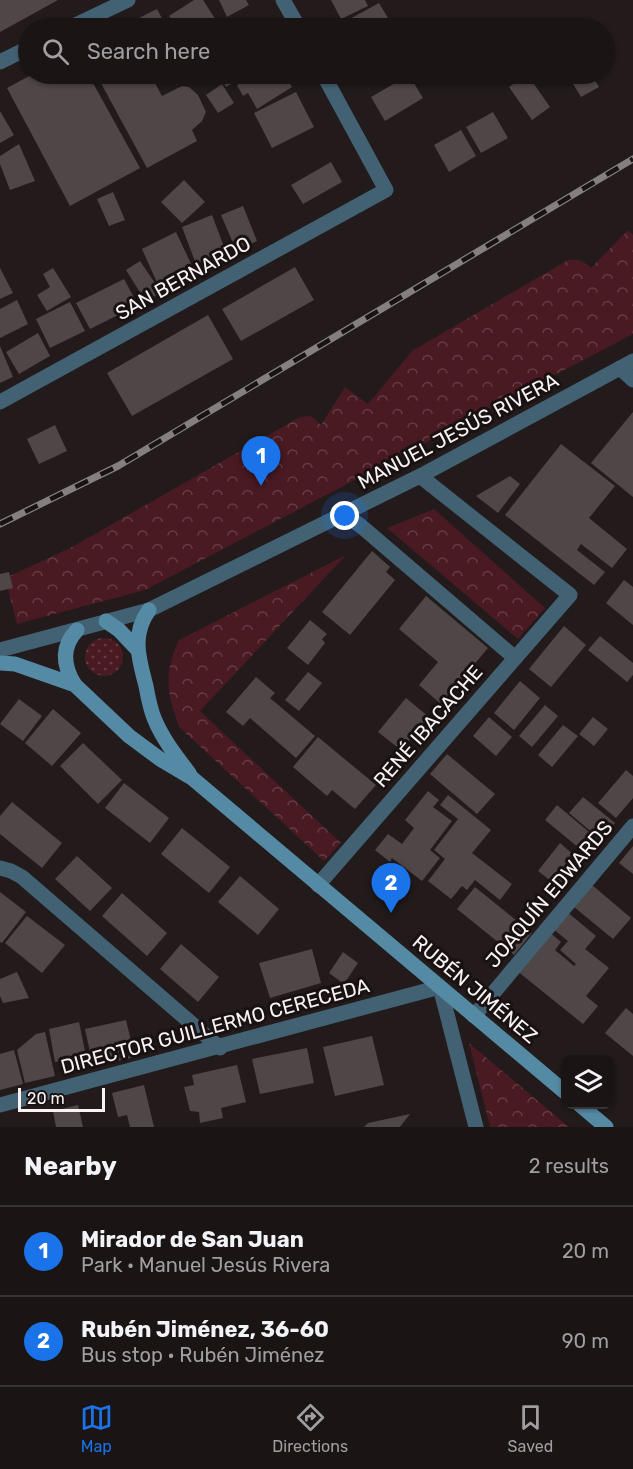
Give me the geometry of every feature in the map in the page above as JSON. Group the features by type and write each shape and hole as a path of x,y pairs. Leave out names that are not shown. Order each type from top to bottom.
{"main road":[{"name":"RUBÉN JIMÉNEZ","path":"149,610 142,619 137,649 154,718 192,778"},
{"path":"106,621 119,630 137,649"},
{"path":"75,685 68,674 65,660 66,646 77,630"},
{"name":"RUBÉN JIMÉNEZ","path":"0,663 15,664 75,685 129,736 160,759 192,778 561,1089"},
{"path":"585,1109 606,1127"}],"street":[{"path":"90,18 128,0"},
{"path":"283,0 293,18"},
{"path":"0,62 18,53"},
{"name":"SAN BERNARDO","path":"0,402 386,190 328,84"},
{"path":"626,365 633,380"},
{"name":"MANUEL JESÚS RIVERA","path":"0,650 149,610 420,476 626,365"},
{"name":"RENÉ IBACACHE","path":"318,885 570,595 420,476"},
{"path":"344,514 514,658"},
{"name":"JOAQUÍN EDWARDS","path":"474,1016 633,826"},
{"path":"0,868 22,877 219,1048"},
{"path":"440,987 476,1127"},
{"name":"DIRECTOR GUILLERMO CERECEDA","path":"0,1106 440,987"}],"green space":[{"path":"628,230 633,235 633,334 145,590 17,624 5,578 72,547 300,417 311,416 321,425 345,387 368,404 412,351 568,260 581,261 591,268"},
{"path":"434,509 545,608 518,639 387,528"},
{"path":"346,555 200,711 341,843 324,861 179,727 168,684 171,663 179,640"},
{"path":"104,638 117,644 123,657 117,670 104,676 91,670 85,657 91,644"},
{"path":"469,1043 569,1127 490,1127"}],"building":[{"path":"0,0 58,0 25,18 18,18 18,22 0,32"},
{"path":"194,0 203,0 215,18 170,18 169,16"},
{"path":"219,0 246,0 249,5 227,17"},
{"path":"331,0 365,0 368,6 340,18"},
{"path":"379,3 388,18 352,18"},
{"path":"157,9 162,18 139,18"},
{"path":"18,82 18,84 94,84 140,168 70,206 7,88"},
{"path":"101,84 155,84 162,96 182,86 189,87 198,95 206,112 202,121 192,130 197,141 147,168"},
{"path":"222,84 234,103 218,113 206,95"},
{"path":"290,84 292,87 257,109 248,93 243,96 237,85"},
{"path":"393,84 414,84 423,98 385,121 371,97"},
{"path":"513,84 534,84 550,107 532,120 509,87"},
{"path":"573,84 597,84 599,87 581,97"},
{"path":"296,92 314,127 272,148 254,113"},
{"path":"0,111 14,135 0,143"},
{"path":"493,112 508,138 481,153 466,127"},
{"path":"461,130 476,156 449,172 434,145"},
{"path":"19,144 35,181 10,190 0,164 0,156"},
{"path":"331,162 342,182 303,204 291,185"},
{"path":"184,180 205,202 182,223 161,202"},
{"path":"113,192 125,220 109,226 97,199"},
{"path":"243,206 257,241 236,250 221,215"},
{"path":"212,215 226,252 196,264 182,227"},
{"path":"176,232 194,270 159,287 142,249"},
{"path":"140,261 161,292 146,302 126,270"},
{"path":"295,267 314,300 241,341 222,309"},
{"path":"0,268 13,293 0,299"},
{"path":"53,268 71,297 47,311 37,295 50,287 43,274"},
{"path":"124,279 138,305 90,329 76,303"},
{"path":"17,300 28,324 0,338 0,309"},
{"path":"70,302 85,331 50,348 36,319"},
{"path":"208,315 233,359 132,416 107,373"},
{"path":"38,333 50,356 19,374 6,352"},
{"path":"0,346 13,377 0,383"},
{"path":"633,412 633,497 591,463"},
{"path":"55,425 67,451 39,464 27,439"},
{"path":"561,444 615,486 589,518 627,549 612,568 581,544 577,550 605,572 594,585 505,515"},
{"path":"510,476 520,484 498,513 476,496"},
{"path":"372,551 390,567 386,572 395,580 350,635 322,612"},
{"path":"9,572 13,588 0,591 0,574"},
{"path":"624,580 633,587 633,625 606,603"},
{"path":"426,596 488,648 441,704 419,685 438,662 399,629"},
{"path":"310,620 327,634 322,639 325,643 308,665 287,648"},
{"path":"564,626 586,645 551,687 529,669"},
{"path":"600,636 633,663 633,675 627,682 588,650"},
{"path":"308,672 322,683 299,711 285,700"},
{"path":"256,677 275,693 270,698 315,736 296,758 250,718 243,726 226,712"},
{"path":"520,681 540,698 514,730 494,713"},
{"path":"406,698 429,717 401,750 378,732"},
{"path":"19,699 42,716 23,741 0,724"},
{"path":"545,705 558,716 532,747 519,736"},
{"path":"53,709 81,733 52,766 25,743"},
{"path":"489,717 512,737 496,756 473,736"},
{"path":"593,717 608,729 594,746 579,734"},
{"path":"563,725 578,736 552,767 538,755"},
{"path":"318,737 376,785 355,809 332,790 327,796 293,767"},
{"path":"83,743 122,780 98,804 60,766"},
{"path":"447,754 495,794 477,814 430,774"},
{"path":"626,770 633,776 633,798 616,818 598,803"},
{"path":"124,783 169,818 150,843 105,808"},
{"path":"428,791 439,800 433,807 452,821 430,850 440,858 422,881 392,858 390,862 375,850 388,834 402,844 414,828 405,820"},
{"path":"448,795 491,830 472,853 512,884 500,900 475,880 467,890 462,886 451,899 428,881 445,859 434,850 458,819 440,805"},
{"path":"583,797 615,823 601,840 569,813"},
{"path":"12,802 62,843 42,868 0,834 0,816"},
{"path":"557,805 602,843 590,857 545,820"},
{"path":"182,828 230,867 209,893 161,854"},
{"path":"560,843 583,863 561,889 538,871"},
{"path":"633,846 633,874 619,863"},
{"path":"77,856 112,888 90,911 55,879"},
{"path":"240,876 279,909 258,935 218,902"},
{"path":"592,885 631,918 613,939 574,907"},
{"path":"475,887 532,933 514,955 457,909"},
{"path":"0,892 26,912 2,943 0,942"},
{"path":"122,893 167,933 147,956 102,916"},
{"path":"566,911 596,936 585,949 609,968 586,996 598,1006 583,1024 516,970 548,931 561,942 555,950 574,966 576,964 560,950 568,941 552,928"},
{"path":"27,916 65,945 42,973 5,943"},
{"path":"181,944 219,977 198,1002 160,969"},
{"path":"312,949 321,983 270,998 259,963"},
{"path":"343,952 358,963 344,984 329,973"},
{"path":"17,972 29,998 3,1003 0,996 0,979"},
{"path":"626,1008 633,1014 633,1056 605,1033"},
{"path":"126,1020 135,1057 93,1066 85,1029"},
{"path":"79,1022 86,1056 55,1062 49,1029"},
{"path":"45,1032 55,1076 25,1083 17,1050 36,1034"},
{"path":"372,1036 384,1085 335,1096 323,1047"},
{"path":"307,1048 314,1083 260,1094 252,1059"},
{"path":"14,1050 23,1084 0,1090 0,1054"},
{"path":"237,1065 246,1102 221,1108 223,1118 200,1123 199,1112 190,1111 184,1087 194,1085 192,1075"},
{"path":"144,1085 154,1127 130,1127 127,1115 118,1117 112,1093"},
{"path":"78,1105 83,1127 56,1127 53,1111"},
{"path":"410,1114 400,1127 364,1127 368,1123"}],"railway":[{"path":"0,524 118,466 633,159"}],"place":[{"name":"Mirador de San Juan","path":"261,486"},
{"name":"Rubén Jiménez, 36-60","path":"391,913"}]}
